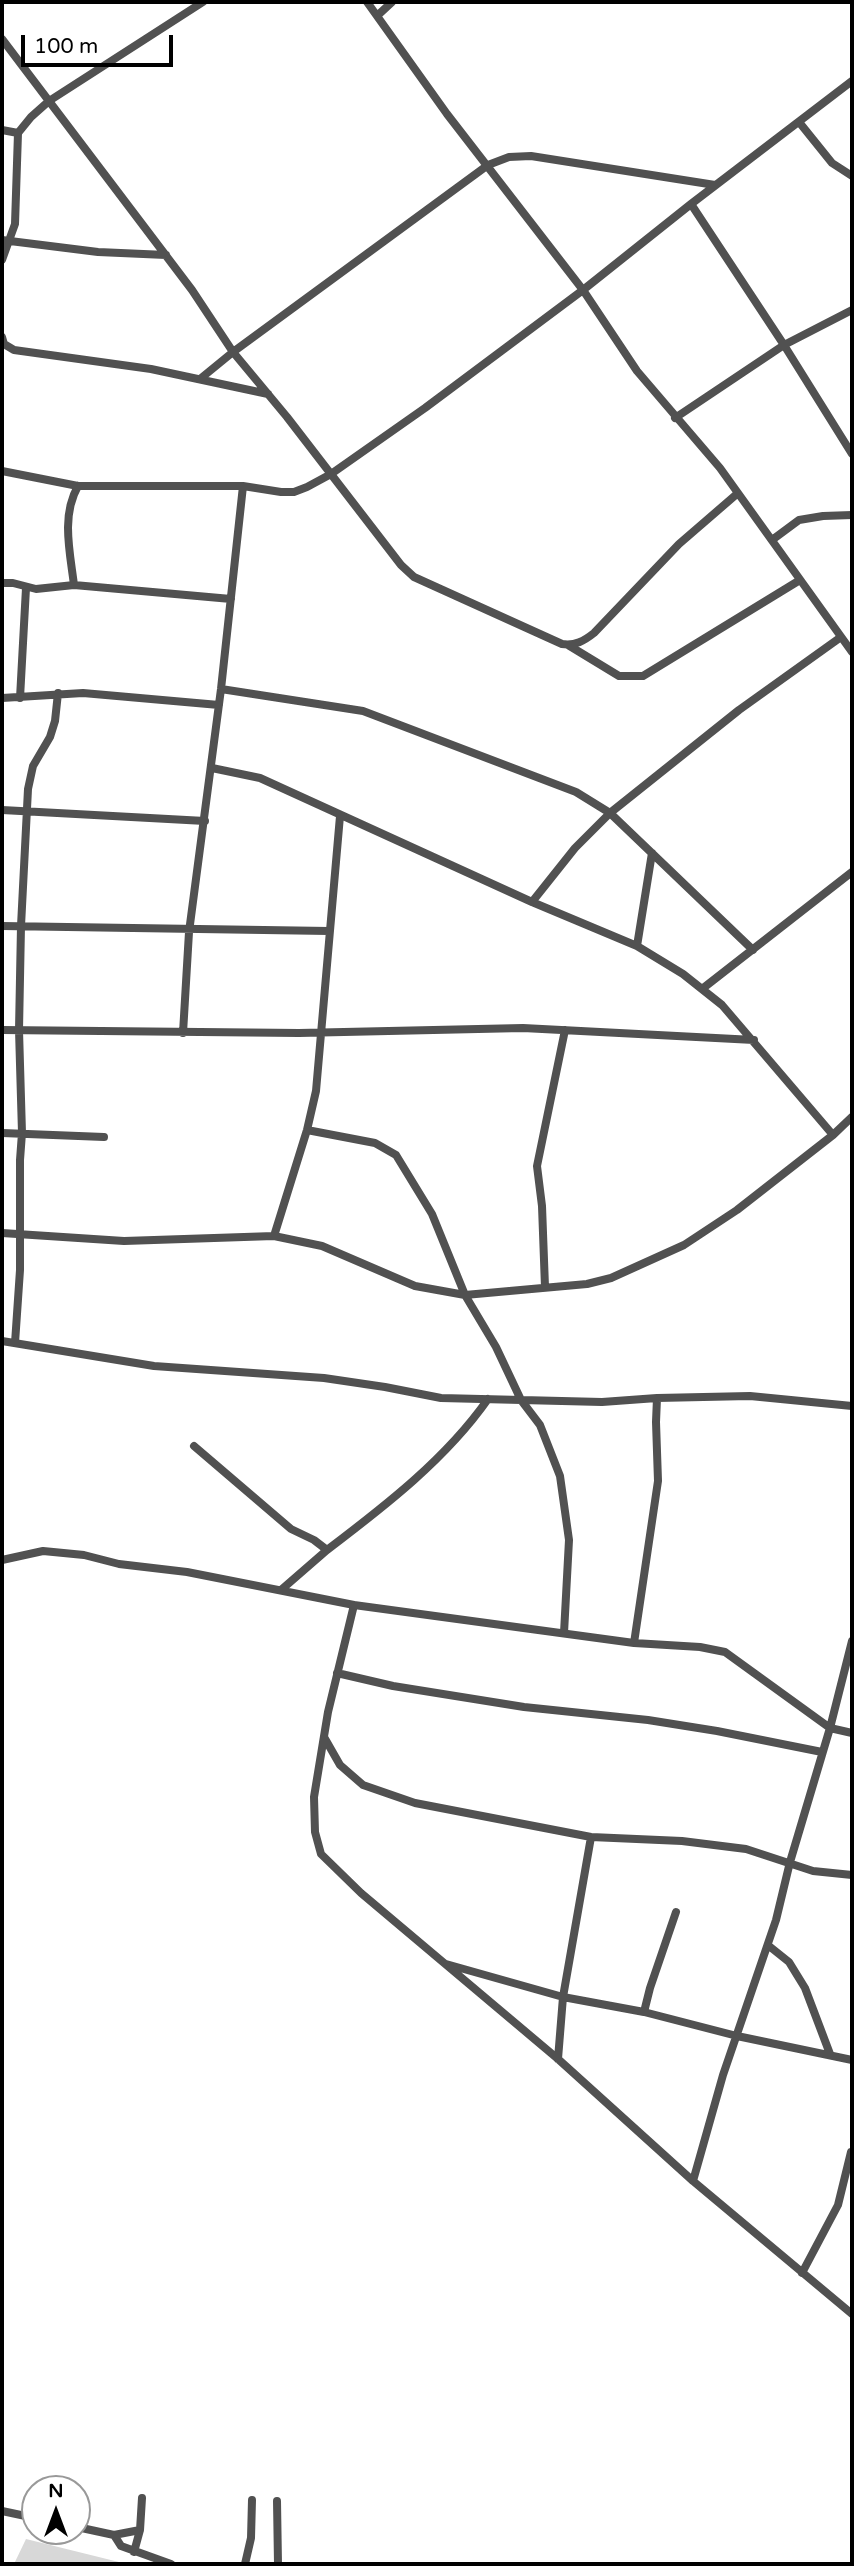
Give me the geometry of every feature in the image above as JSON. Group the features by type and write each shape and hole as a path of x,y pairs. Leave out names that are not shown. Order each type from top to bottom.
{"street":[{"path":"2,260 5,240 13,233 16,210 18,132 50,101 203,2"},
{"path":"367,2 447,114 583,290 637,371 738,493 852,652"},
{"path":"377,15 392,2"},
{"path":"2,39 166,255 233,352 401,565 414,577 568,645 619,676 643,676 800,580"},
{"path":"2,471 78,486 243,486 294,492 331,474 583,290 852,81"},
{"path":"799,122 831,163 852,176"},
{"path":"2,130 18,132"},
{"path":"200,379 488,164 509,157 531,156 715,185"},
{"path":"691,204 852,454"},
{"path":"5,240 118,254 166,255"},
{"path":"676,418 784,345 852,310"},
{"path":"2,337 4,344 14,350 151,369 269,395"},
{"path":"74,585 67,513 78,486"},
{"path":"183,1033 190,930 212,768 243,486"},
{"path":"568,645 584,641 594,633 679,544 738,493"},
{"path":"772,540 799,520 852,515"},
{"path":"2,583 36,589 74,585 231,599"},
{"path":"20,698 26,588"},
{"path":"532,902 575,848 610,813 739,710 841,637"},
{"path":"221,689 363,711 576,792 610,813 753,950"},
{"path":"15,1343 22,1133 19,1030 21,926 28,789 33,766 50,737 55,722 58,693"},
{"path":"2,698 58,693 219,705"},
{"path":"212,768 260,778 532,902 637,946 683,974 722,1005 833,1135"},
{"path":"2,810 205,821"},
{"path":"274,1236 307,1130 316,1091 340,816"},
{"path":"637,946 652,853"},
{"path":"702,989 852,872"},
{"path":"2,926 330,931"},
{"path":"2,1030 321,1033 523,1028 754,1040"},
{"path":"545,1287 537,1166 565,1030"},
{"path":"2,1233 124,1241 274,1236 322,1246 415,1286 466,1295 587,1284 611,1278 684,1245 737,1209 833,1135 852,1117"},
{"path":"307,1130 375,1143 396,1154 432,1214 466,1295 496,1347 521,1400 540,1425 560,1476 569,1540 564,1633"},
{"path":"2,1133 104,1137"},
{"path":"2,1341 154,1366 307,1376 441,1398 602,1402 750,1396 852,1406"},
{"path":"634,1643 658,1481 657,1398"},
{"path":"281,1590 396,1495 470,1424 488,1399"},
{"path":"194,1446 291,1529 327,1550"},
{"path":"2,1560 43,1551 84,1555 354,1605 634,1643 726,1651 830,1728 852,1733"},
{"path":"354,1605 337,1673 314,1797 315,1832 321,1854 443,1963 558,2059 693,2181 852,2314"},
{"path":"693,2181 723,2075 769,1946 852,1641"},
{"path":"337,1673 393,1686 524,1707 648,1720 822,1752"},
{"path":"324,1737 340,1765 363,1785 415,1803 591,1837 695,1842 746,1849 813,1871 852,1875"},
{"path":"558,2059 563,1997 591,1837"},
{"path":"644,2012 676,1912"},
{"path":"769,1946 789,1962 805,1988 830,2054"},
{"path":"443,1963 563,1997 644,2012 737,2036 852,2060"},
{"path":"802,2273 831,2223 851,2152"},
{"path":"134,2552 140,2530 142,2498"},
{"path":"245,2564 251,2538 251,2500"},
{"path":"277,2501 278,2564"},
{"path":"2,2511 21,2515"},
{"path":"91,2530 114,2535 140,2530"},
{"path":"114,2535 121,2546 171,2564"}],"shaded area":[{"path":"23,2545 50,2545 127,2564 14,2564"}]}
